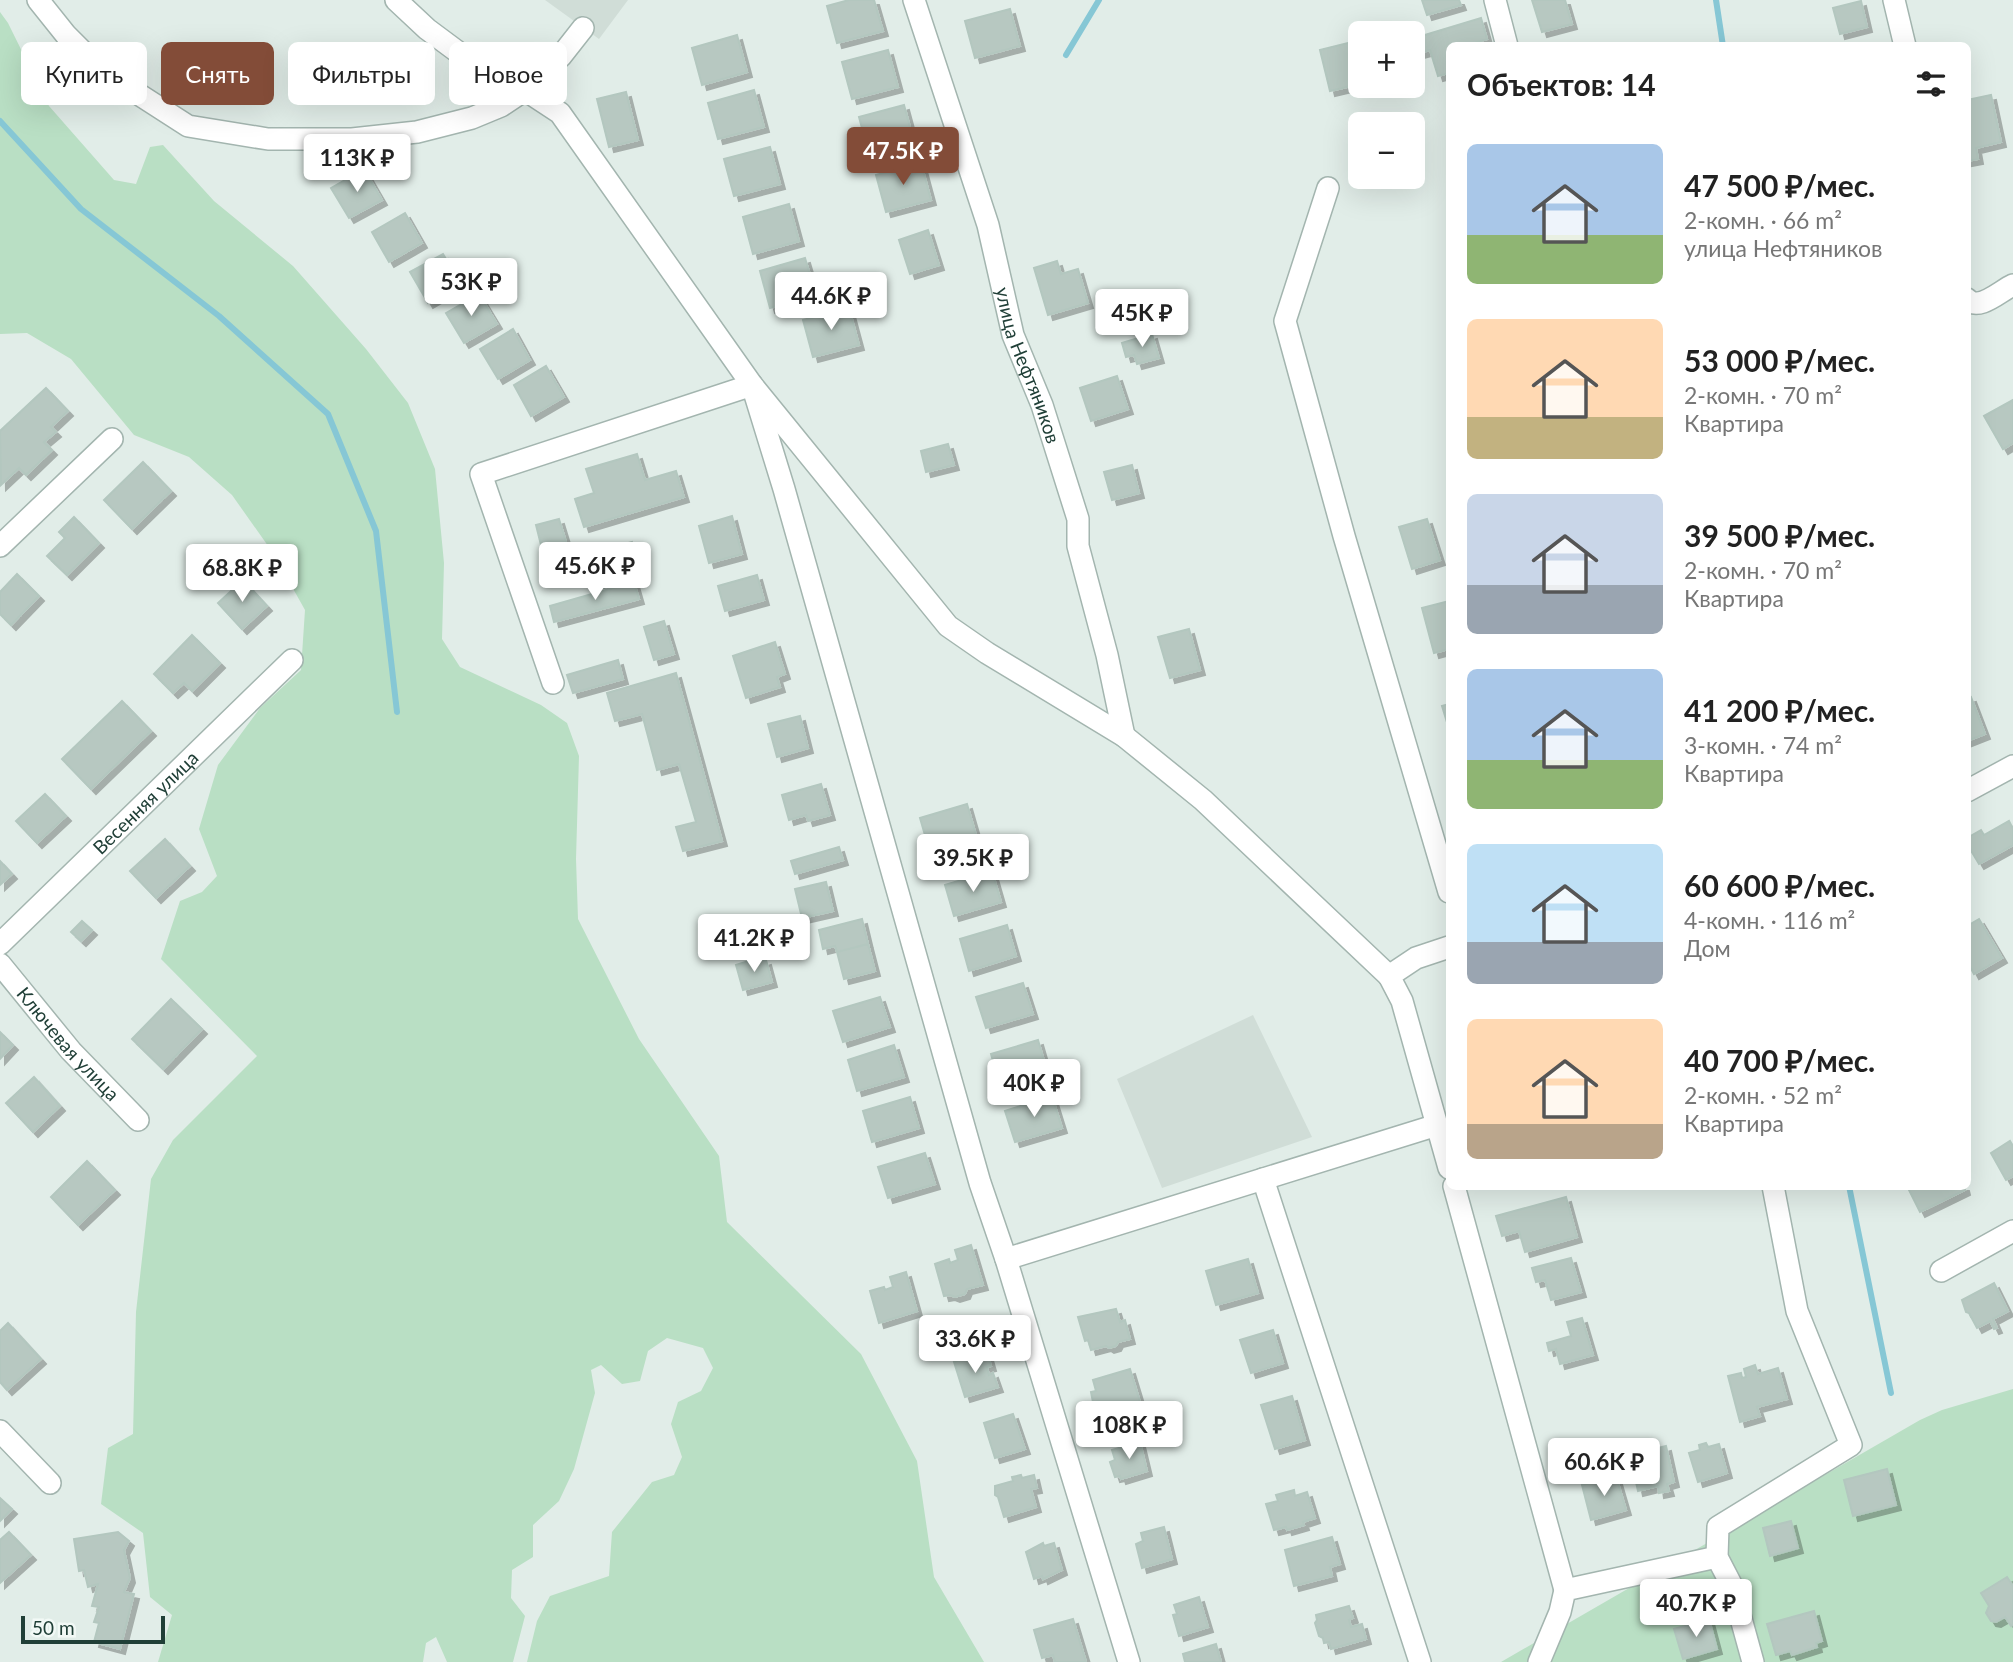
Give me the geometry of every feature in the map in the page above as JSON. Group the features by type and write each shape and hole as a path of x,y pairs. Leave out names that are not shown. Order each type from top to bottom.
{"street":[{"path":"38,0 66,35 101,70 188,126 268,139 352,139 417,132 472,118 502,105"},
{"path":"396,0 449,45"},
{"name":"улица Нефтяников","path":"914,0 988,225 1013,335 1042,405 1078,519 1078,546 1107,655 1124,736"},
{"path":"1495,0 1506,42"},
{"path":"1894,0 1904,42"},
{"path":"567,48 583,28"},
{"path":"548,105 560,113 752,385 948,626 987,653 1124,736 1203,800 1389,976 1402,1001 1446,1157"},
{"path":"1328,188 1285,321 1343,536 1446,882"},
{"path":"1971,303 1978,305 2013,285"},
{"path":"553,683 481,474 752,385"},
{"path":"752,385 788,503 980,1184 1006,1259 1129,1662"},
{"path":"0,546 112,439"},
{"name":"Весенняя улица","path":"0,944 292,660"},
{"path":"1971,789 2013,766"},
{"path":"1389,976 1416,958 1446,948"},
{"name":"Ключевая улица","path":"0,964 71,1051 138,1120"},
{"path":"1006,1259 1437,1125"},
{"path":"1263,1179 1420,1662"},
{"path":"1455,1190 1565,1590 1560,1612 1539,1662"},
{"path":"1753,1662 1731,1586 1717,1557 1718,1527 1852,1445 1797,1311 1774,1190"},
{"path":"1941,1271 2013,1231"},
{"path":"0,1431 50,1483"},
{"path":"1565,1590 1717,1557"}],"shaded area":[{"path":"545,0 628,0 599,39"},
{"path":"1253,1015 1312,1137 1162,1188 1117,1079"}],"green space":[{"path":"0,12 21,49 21,105 49,105 114,180 136,184 150,147 163,145 214,201 293,266 366,349 408,403 435,469 444,563 442,639 460,667 541,705 567,723 579,756 576,859 578,919 639,1039 719,1156 727,1222 861,1354 917,1461 934,1577 984,1662 527,1662 537,1621 550,1596 609,1576 612,1532 652,1482 674,1475 682,1457 671,1424 678,1402 701,1391 713,1368 703,1348 667,1338 648,1351 640,1381 622,1384 601,1365 591,1370 595,1393 574,1469 559,1501 533,1525 533,1557 512,1570 511,1598 525,1616 513,1662 447,1662 436,1637 426,1643 423,1662 158,1662 172,1615 150,1597 143,1533 101,1504 108,1448 133,1434 136,1312 151,1179 173,1140 257,1056 161,959 180,901 202,892 217,876 199,829 218,765 260,708 301,670 305,610 273,553 232,495 189,457 134,435 71,359 27,333 0,334"},
{"path":"2013,1389 2013,1662 1501,1662 1920,1420 1942,1410"}],"building":[{"path":"849,0 874,0 883,31 837,43 827,6"},
{"path":"1422,0 1459,0 1461,5 1427,15"},
{"path":"1532,0 1565,0 1572,24 1542,32"},
{"path":"1861,1 1867,27 1840,34 1833,8"},
{"path":"1010,9 1020,46 975,58 965,21"},
{"path":"1481,18 1487,39 1477,42 1446,42 1446,74 1438,76 1430,50 1425,51 1425,35"},
{"path":"737,35 747,72 702,85 692,48"},
{"path":"1348,43 1348,87 1330,91 1320,50"},
{"path":"888,50 898,87 852,99 842,62"},
{"path":"754,90 764,127 718,139 708,103"},
{"path":"626,92 638,140 609,147 597,99"},
{"path":"1991,95 2001,142 1976,148 1978,159 1971,160 1971,99"},
{"path":"904,105 914,142 869,154 859,117"},
{"path":"770,147 780,184 734,196 724,159"},
{"path":"921,163 931,200 886,212 876,175"},
{"path":"364,169 382,200 349,218 331,188"},
{"path":"789,204 799,241 753,254 743,217"},
{"path":"405,213 422,243 389,262 372,232"},
{"path":"928,230 939,265 910,274 899,240"},
{"path":"443,254 461,284 428,303 410,272"},
{"path":"805,258 816,295 770,308 760,271"},
{"path":"1057,261 1061,274 1078,269 1088,303 1048,315 1034,268"},
{"path":"479,294 497,324 464,343 446,313"},
{"path":"849,308 859,345 813,357 803,320"},
{"path":"513,329 530,360 498,379 480,349"},
{"path":"1152,334 1159,358 1137,364 1134,355 1126,357 1122,343"},
{"path":"546,366 564,397 531,416 514,385"},
{"path":"1117,376 1128,409 1091,421 1080,388"},
{"path":"46,388 68,411 51,427 56,432 44,442 52,450 26,475 19,468 1,485 0,431"},
{"path":"2013,400 2013,443 2003,449 1984,416"},
{"path":"948,444 954,465 926,472 921,451"},
{"path":"637,454 645,480 676,471 684,497 584,527 575,499 594,493 586,469"},
{"path":"143,462 171,491 132,529 104,500"},
{"path":"1132,465 1139,493 1112,500 1104,472"},
{"path":"732,516 742,554 709,563 699,526"},
{"path":"74,517 99,543 67,575 47,556 65,538 59,532"},
{"path":"559,519 566,542 542,549 536,525"},
{"path":"1427,519 1440,560 1412,569 1399,527"},
{"path":"632,542 640,569 633,571 636,579 604,588 601,578 593,580 590,567 594,565 591,553"},
{"path":"566,548 568,556 557,559 554,551"},
{"path":"17,574 39,596 11,625 0,614 0,592"},
{"path":"757,575 764,600 725,611 718,586"},
{"path":"243,580 267,606 242,629 218,603"},
{"path":"634,582 639,599 554,622 550,606"},
{"path":"1446,602 1446,650 1434,653 1422,608"},
{"path":"664,621 674,654 654,660 644,627"},
{"path":"1189,629 1200,670 1170,678 1158,637"},
{"path":"192,635 220,663 192,691 184,683 173,693 154,674"},
{"path":"775,642 785,674 777,677 780,687 746,698 733,656"},
{"path":"618,660 623,679 573,693 567,675"},
{"path":"676,673 722,841 683,851 676,827 696,822 679,764 657,770 642,714 615,721 607,693"},
{"path":"1971,697 1985,734 1971,739"},
{"path":"122,701 151,731 91,789 62,759"},
{"path":"800,716 808,748 777,757 768,724"},
{"path":"821,784 830,815 808,821 806,815 789,820 782,795"},
{"path":"45,794 66,816 37,843 16,821"},
{"path":"967,804 976,835 929,849 920,818"},
{"path":"2009,821 2013,829 2013,845 1979,864 1971,851 1971,836 1981,830 1984,835"},
{"path":"165,839 190,866 156,898 130,871"},
{"path":"839,847 843,860 795,874 791,861"},
{"path":"0,861 12,874 0,885"},
{"path":"992,871 1001,902 954,916 945,885"},
{"path":"826,882 833,911 802,918 795,889"},
{"path":"862,919 868,944 837,952 835,946 823,949 819,930"},
{"path":"1979,919 2002,958 1974,974 1971,968 1971,924"},
{"path":"82,921 92,930 81,941 71,932"},
{"path":"1007,925 1016,956 969,971 960,939"},
{"path":"868,944 875,971 844,979 837,952"},
{"path":"752,960 753,964 766,960 772,982 743,990 736,965"},
{"path":"1023,983 1033,1014 986,1028 976,997"},
{"path":"880,997 890,1027 843,1042 833,1011"},
{"path":"171,999 202,1029 163,1069 132,1039"},
{"path":"0,1032 13,1045 0,1059"},
{"path":"1038,1040 1047,1071 1000,1086 991,1054"},
{"path":"894,1045 904,1077 857,1091 848,1060"},
{"path":"34,1077 60,1106 33,1132 6,1103"},
{"path":"1052,1096 1062,1128 1015,1142 1005,1111"},
{"path":"910,1097 919,1128 872,1142 863,1111"},
{"path":"2010,1141 2013,1146 2013,1176 2006,1180 1991,1153"},
{"path":"925,1153 935,1184 888,1198 878,1167"},
{"path":"87,1161 115,1190 78,1225 51,1197"},
{"path":"1909,1190 1965,1190 1920,1212"},
{"path":"1566,1197 1577,1237 1525,1252 1519,1231 1502,1236 1496,1216"},
{"path":"971,1245 983,1285 967,1289 965,1294 955,1297 944,1296 935,1264 949,1259 950,1263 958,1260 955,1250"},
{"path":"1571,1258 1581,1292 1551,1300 1545,1280 1536,1282 1532,1268"},
{"path":"1248,1259 1258,1293 1216,1305 1206,1271"},
{"path":"906,1272 917,1311 879,1323 870,1291 893,1287 890,1277"},
{"path":"1994,1283 2008,1311 1993,1319 1997,1328 1994,1329 1990,1321 1977,1328 1966,1312 1962,1300"},
{"path":"1116,1309 1120,1322 1125,1320 1130,1339 1109,1348 1106,1346 1091,1350 1088,1340 1085,1341 1078,1317"},
{"path":"1582,1318 1593,1355 1560,1364 1556,1349 1549,1351 1547,1343 1571,1336 1567,1322"},
{"path":"8,1323 41,1359 7,1390 0,1382 0,1331"},
{"path":"1273,1330 1283,1363 1251,1373 1240,1340"},
{"path":"987,1352 991,1366 987,1367 989,1375 993,1373 998,1387 965,1397 954,1362"},
{"path":"1755,1365 1758,1374 1778,1368 1787,1399 1757,1407 1760,1416 1740,1422 1728,1376 1741,1373 1742,1378 1746,1377 1744,1369"},
{"path":"1130,1369 1140,1402 1103,1413 1099,1401 1093,1402 1091,1392 1096,1391 1093,1380"},
{"path":"1292,1396 1305,1440 1275,1449 1261,1405"},
{"path":"1013,1414 1025,1449 995,1458 984,1423"},
{"path":"1140,1442 1147,1471 1121,1479 1120,1476 1115,1477 1110,1462 1115,1460 1112,1450"},
{"path":"1706,1443 1708,1447 1719,1444 1727,1473 1698,1482 1689,1453 1700,1450 1699,1445"},
{"path":"1666,1446 1674,1482 1667,1484 1669,1491 1659,1493 1658,1486 1638,1491 1630,1455"},
{"path":"1887,1469 1896,1505 1853,1516 1844,1480"},
{"path":"1021,1475 1022,1478 1034,1475 1037,1488 1031,1489 1036,1507 1004,1517 995,1495 995,1486 1013,1481 1012,1477"},
{"path":"1616,1476 1626,1510 1591,1520 1582,1485"},
{"path":"1294,1490 1295,1496 1307,1492 1315,1518 1303,1522 1304,1525 1287,1530 1286,1527 1274,1530 1266,1504 1278,1501 1276,1495"},
{"path":"0,1498 12,1509 0,1521"},
{"path":"1791,1521 1798,1548 1770,1556 1763,1528"},
{"path":"1164,1527 1172,1559 1142,1568 1136,1544 1143,1541 1141,1533"},
{"path":"9,1532 31,1555 0,1583 0,1540"},
{"path":"118,1532 129,1541 124,1550 130,1578 124,1592 134,1594 120,1649 94,1642 99,1623 94,1622 99,1607 92,1606 98,1584 88,1587 84,1570 79,1571 74,1539"},
{"path":"1332,1537 1340,1564 1330,1567 1332,1576 1294,1586 1285,1550"},
{"path":"1043,1543 1044,1546 1054,1543 1062,1570 1043,1579 1042,1576 1034,1579 1026,1552"},
{"path":"2007,1577 2013,1586 2011,1626 2005,1617 1996,1622 1991,1621 1986,1613 1989,1606 1981,1593"},
{"path":"1199,1597 1208,1627 1179,1636 1173,1615 1177,1614 1174,1605"},
{"path":"1349,1606 1353,1618 1349,1620 1351,1627 1362,1624 1366,1639 1331,1649 1329,1642 1324,1643 1319,1636 1315,1623 1316,1615"},
{"path":"1814,1611 1822,1641 1816,1643 1817,1647 1792,1655 1790,1651 1776,1655 1767,1624"},
{"path":"1073,1619 1086,1662 1055,1662 1053,1655 1042,1658 1034,1630"},
{"path":"1709,1619 1717,1649 1683,1659 1674,1629"},
{"path":"1216,1644 1221,1662 1185,1662 1183,1654"}],"waterway":[{"path":"1066,55 1099,0"},
{"path":"1716,0 1722,42"},
{"path":"0,121 81,209 219,316 328,414 376,531 397,712"},
{"path":"1850,1190 1891,1393"}]}
